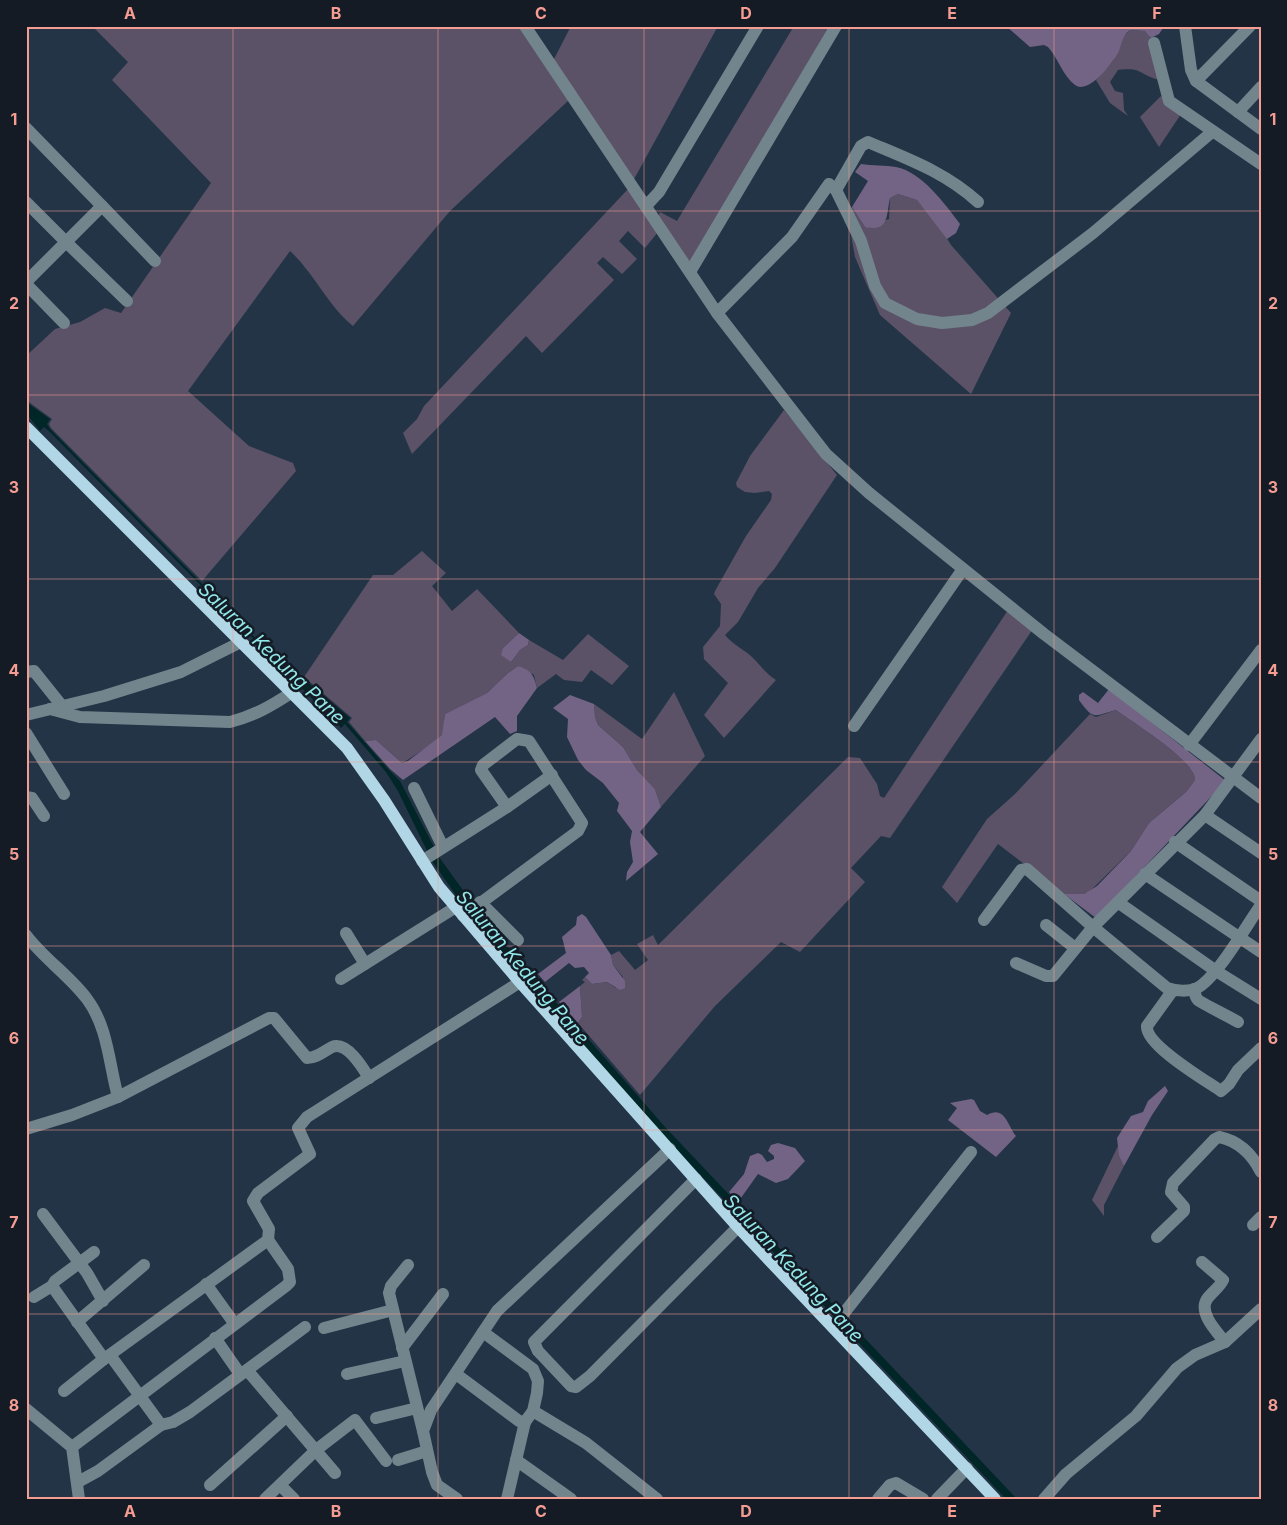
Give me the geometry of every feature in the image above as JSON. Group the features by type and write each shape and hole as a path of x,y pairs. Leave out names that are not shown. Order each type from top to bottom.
{"main road":[{"path":"26,426 347,748 424,859 468,909 520,982 670,1149 738,1228 834,1325 995,1499"}],"street":[{"path":"524,26 717,313 811,434 844,472 1044,634 1232,778 1261,798"},
{"path":"646,206 659,192 758,26"},
{"path":"690,272 836,26"},
{"path":"1185,26 1191,70 1196,81 1261,128"},
{"path":"1196,81 1250,26"},
{"path":"1154,43 1169,101 1212,132 1259,160"},
{"path":"1238,112 1261,87"},
{"path":"26,128 156,261"},
{"path":"717,313 792,237 827,185 831,184 836,190 862,241 877,291 885,303 897,311 926,322 955,323 972,320 988,313 1094,233 1194,150 1212,132"},
{"path":"836,190 861,146 868,142 932,169 958,184 978,202"},
{"path":"26,202 126,301"},
{"path":"64,323 26,283 102,206"},
{"path":"854,726 963,569"},
{"path":"28,714 104,696 182,672 241,642"},
{"path":"1189,744 1261,650"},
{"path":"26,672 34,671 56,707 80,717 230,722 260,712 291,692"},
{"path":"26,733 64,794"},
{"path":"341,979 365,964 468,909 581,827 582,819 529,741 517,739 483,765 481,770 506,807"},
{"path":"1016,963 1046,976 1053,976 1093,927 1175,842 1205,815 1260,742"},
{"path":"424,859 506,807 552,775"},
{"path":"414,788 440,848"},
{"path":"26,797 32,798 44,816"},
{"path":"1205,815 1261,853"},
{"path":"984,920 1021,870 1028,869 1093,927 1167,988 1173,990 1199,987 1216,971 1261,903 1175,842"},
{"path":"1145,874 1261,952"},
{"path":"1119,902 1216,971 1261,1000"},
{"path":"468,909 518,940"},
{"path":"1046,925 1076,948"},
{"path":"346,933 365,964"},
{"path":"26,936 86,999 96,1014 102,1028 118,1096"},
{"path":"72,1447 290,1282 288,1269 268,1240 269,1229 254,1201 258,1193 310,1154 298,1128 301,1123 520,982"},
{"path":"1194,989 1196,998 1200,1003 1210,1006 1238,1022"},
{"path":"1173,990 1147,1026 1148,1035 1172,1058 1221,1091 1229,1084 1238,1070 1261,1048"},
{"path":"26,1129 72,1115 118,1096 269,1018 274,1018 307,1058 314,1058 334,1046 340,1046 356,1059 369,1078"},
{"path":"1157,1237 1184,1211 1184,1207 1171,1192 1173,1183 1215,1139 1219,1137 1227,1138 1242,1148 1252,1157 1261,1172"},
{"path":"423,1431 431,1410 497,1311 670,1149"},
{"path":"834,1325 971,1152"},
{"path":"696,1179 534,1342 538,1351 571,1386 576,1386 590,1376 738,1228"},
{"path":"43,1214 78,1262 103,1301"},
{"path":"64,1391 107,1357 268,1240"},
{"path":"34,1296 52,1286 55,1281 78,1262 94,1252"},
{"path":"1202,1262 1223,1280 1206,1300 1205,1307 1213,1326 1225,1342"},
{"path":"77,1322 144,1265"},
{"path":"408,1265 389,1293 432,1472 437,1485 457,1499"},
{"path":"206,1284 234,1323"},
{"path":"52,1286 77,1322 140,1394 161,1425"},
{"path":"402,1348 443,1294"},
{"path":"1044,1499 1066,1474 1136,1416 1177,1368 1195,1355 1225,1342 1261,1309"},
{"path":"324,1328 393,1310"},
{"path":"78,1482 98,1471 161,1425 173,1422 305,1327"},
{"path":"483,1332 532,1369 538,1380 533,1411 526,1422 507,1499"},
{"path":"215,1338 244,1372 287,1416 335,1473"},
{"path":"348,1374 405,1361"},
{"path":"456,1374 514,1418 526,1422"},
{"path":"376,1418 417,1408"},
{"path":"26,1409 72,1447 78,1482 78,1499"},
{"path":"533,1411 586,1443 657,1499"},
{"path":"210,1486 287,1416"},
{"path":"266,1499 316,1450 355,1420 392,1461 427,1451"},
{"path":"516,1460 571,1499"},
{"path":"940,1498 967,1468"},
{"path":"878,1499 890,1485 896,1483 923,1499"},
{"path":"280,1484 294,1499"}],"shaded area":[{"path":"92,26 519,26 569,100 450,211 353,326 336,309 290,251 188,391 249,446 293,463 296,471 202,581 51,428 49,424 52,419 26,400 26,356 55,329 80,322 105,308 121,313 211,183 112,80 128,62"},
{"path":"571,26 718,26 633,181 553,61"},
{"path":"794,26 829,26 689,266 657,218 660,212 677,221"},
{"path":"1006,26 1168,26 1151,38 1145,31 1130,30 1127,32 1111,64 1093,82 1081,87 1075,85 1067,77 1048,47 1044,45 1030,47"},
{"path":"1130,30 1145,31 1150,35 1159,80 1137,71 1118,70 1110,82 1115,91 1123,93 1124,110 1128,116 1110,103 1096,80 1112,62 1124,36"},
{"path":"1161,96 1168,105 1181,114 1159,147 1140,117"},
{"path":"861,164 896,167 915,175 932,190 960,224 956,233 947,239 917,200 898,194 890,198 887,216 883,225 873,228 865,227 852,207 868,181 855,172"},
{"path":"629,188 658,232 645,248 628,231 619,241 637,259 622,274 603,257 597,263 614,280 542,353 526,336 412,454 403,433 417,419 424,406"},
{"path":"898,194 917,200 940,227 951,245 1011,313 971,394 880,315 855,257 851,235 844,220 852,207 865,227 889,219 890,198"},
{"path":"784,410 837,475 775,568 758,588 738,622 725,635 731,642 750,655 766,673 776,680 724,738 704,715 728,683 704,659 703,647 720,626 721,604 714,594 715,591 746,536 771,500 772,494 769,491 745,492 737,487 736,483 750,456"},
{"path":"422,551 446,573 432,586 452,611 477,589 519,633 503,648 511,662 520,650 528,645 529,640 563,660 588,634 629,666 612,685 591,670 582,682 564,680 556,674 537,688 534,675 518,666 487,693 445,714 442,735 402,763 376,740 365,741 349,722 352,718 304,677 373,575 393,575"},
{"path":"1008,610 1033,629 890,838 881,836 851,868 865,882 800,952 781,942 715,1006 640,1095 578,1023 582,1017 580,986 585,982 582,980 585,977 592,984 607,982 616,988 623,977 613,965 611,955 619,951 635,970 648,960 637,944 653,935 658,945 848,757 860,758 877,784 880,796 884,798"},
{"path":"519,633 529,640 528,645 520,650 511,662 501,655 503,648"},
{"path":"518,666 526,669 531,674 537,688 517,716 517,731 510,734 495,717 403,780 390,769 365,741 376,740 402,763 408,761 442,735 445,714 487,693"},
{"path":"1109,689 1226,781 1096,918 1064,894 1084,894 1097,886 1131,851 1149,823 1186,792 1195,780 1193,772 1185,763 1148,732 1116,710 1099,715 1091,714 1079,700 1079,695 1083,692 1098,703"},
{"path":"674,692 705,756 661,807 655,789 637,770 623,747 598,725 594,704 642,739"},
{"path":"570,695 594,704 598,725 623,747 637,770 655,789 661,807 640,832 658,854 626,881 627,872 633,862 630,842 632,831 617,811 619,803 603,783 586,770 578,760 567,737 568,719 553,708"},
{"path":"1116,710 1162,742 1193,772 1195,780 1186,792 1149,823 1131,851 1090,891 1084,894 1064,894 998,844 957,903 942,887 987,819 1015,794 1090,714 1096,717"},
{"path":"582,914 586,917 611,955 613,965 625,981 625,988 620,990 607,982 592,984 585,977 589,973 584,967 575,968 569,963 545,982 538,974 566,953 562,937 576,925 577,917"},
{"path":"580,986 582,1017 578,1023 559,1002"},
{"path":"1165,1086 1168,1091 1152,1115 1124,1166 1119,1155 1117,1138 1131,1116 1143,1112 1148,1101"},
{"path":"974,1100 980,1111 987,1115 993,1113 1002,1114 1016,1136 996,1157 948,1120 957,1108 950,1103"},
{"path":"778,1143 795,1148 805,1161 788,1179 776,1183 758,1174 738,1202 729,1192 744,1174 750,1156 758,1153 767,1162 774,1159 774,1156 768,1151 771,1145"},
{"path":"1118,1146 1124,1166 1104,1205 1104,1216 1092,1200"}],"water":[{"name":"Saluran Kedung Pane","path":"26,402 50,419 47,424 50,429 274,657 293,670 350,718 347,722 400,781 439,857 486,922 666,1128 1017,1499 1006,1499 661,1133 479,928 432,861 398,791 386,772 345,724 341,728 49,431 44,427 40,431 26,413"}]}
